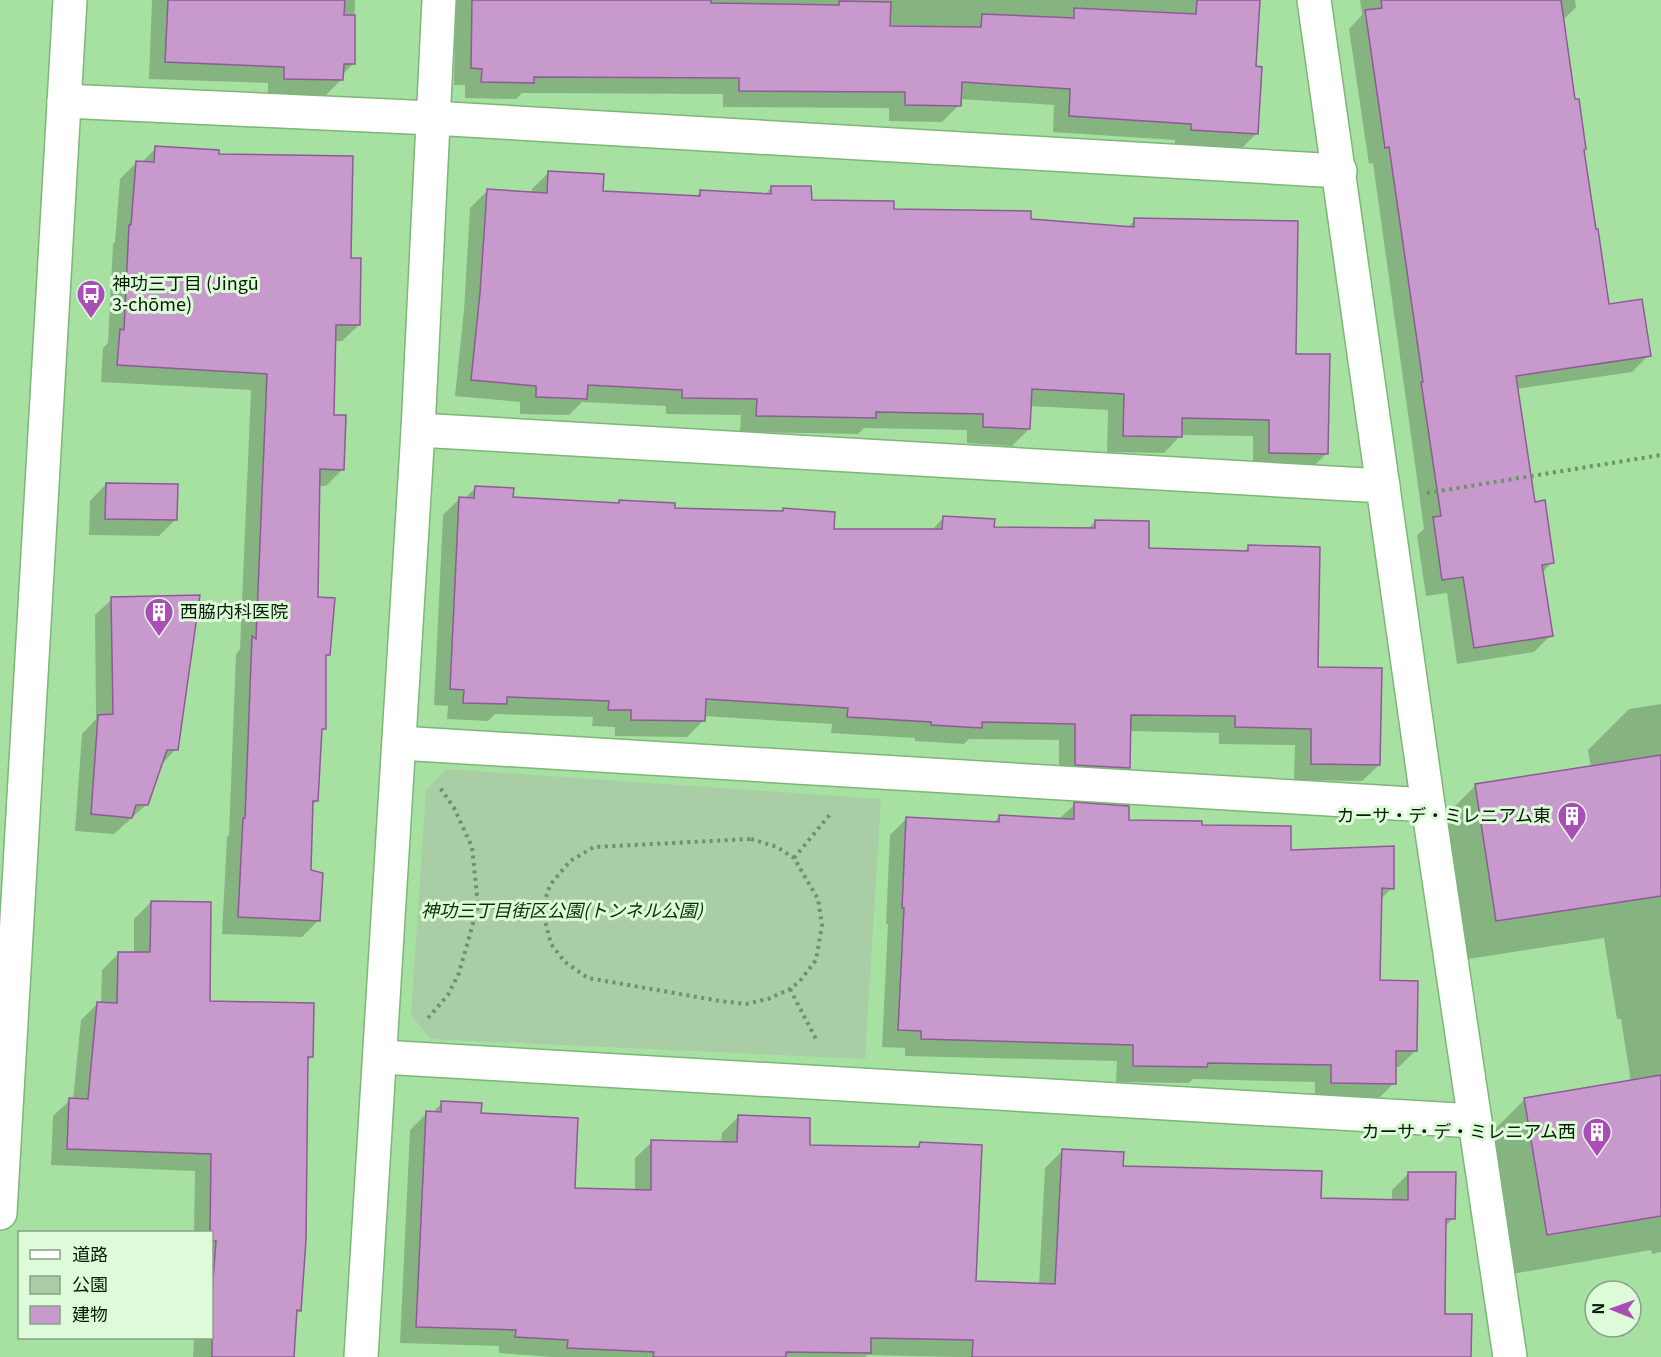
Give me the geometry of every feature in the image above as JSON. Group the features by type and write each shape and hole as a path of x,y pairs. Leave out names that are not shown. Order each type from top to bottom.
{"street":[{"path":"0,1213 70,0"},
{"path":"361,1357 418,430 439,0"},
{"path":"1314,0 1428,805 1510,1357"},
{"path":"64,101 432,118 1340,171"},
{"path":"418,430 1383,486"},
{"path":"399,743 1428,805"},
{"path":"381,1057 1475,1121"}],"path":[{"path":"1383,486 1410,495 1661,455"},
{"path":"381,1057 426,1020 448,995 459,973 478,906 472,847 454,808 436,782 399,743"},
{"path":"794,858 864,771"},
{"path":"751,839 777,847 794,858 818,899 822,925 816,960 800,981 790,989 768,999 746,1004 588,978 565,962 551,944 542,909 550,885 570,861 594,847 751,839"},
{"path":"478,906 542,909"},
{"path":"790,989 835,1083"}],"green space":[{"name":"神功三丁目街区公園(トンネル公園)","path":"446,769 881,799 865,1059 431,1039 411,1015 426,790"}],"building":[{"path":"168,0 345,0 344,15 355,15 355,64 344,64 343,80 284,79 284,67 165,62"},
{"path":"472,0 711,0 711,3 839,5 839,1 891,2 890,26 981,27 982,14 1074,18 1074,8 1196,14 1197,0 1260,0 1256,66 1262,67 1258,134 1191,130 1191,124 1069,116 1070,89 962,82 961,106 905,105 905,92 739,91 739,78 534,77 534,83 481,82 482,69 471,68"},
{"path":"1381,0 1561,0 1575,99 1579,99 1586,149 1584,150 1609,304 1642,299 1651,356 1516,376 1535,502 1545,500 1554,563 1542,565 1553,636 1474,648 1463,577 1442,580 1433,517 1441,516 1421,382 1423,382 1389,147 1385,148 1365,10 1382,8"},
{"path":"155,146 219,150 219,154 353,156 351,258 361,258 360,325 336,325 334,415 346,415 344,470 320,469 318,597 335,598 330,655 326,655 326,729 322,729 318,801 313,801 311,870 323,873 320,921 238,917 243,818 245,818 252,636 256,639 267,374 117,365 120,329 124,330 129,225 131,225 136,161 154,162"},
{"path":"548,171 604,174 603,191 700,196 700,190 771,194 771,186 811,186 812,200 894,201 894,209 1031,211 1031,219 1134,227 1134,218 1298,221 1296,354 1330,354 1328,454 1269,453 1269,420 1182,418 1182,437 1123,436 1124,394 1032,389 1030,429 983,427 983,414 876,412 876,418 756,416 757,399 682,398 682,390 588,385 587,399 536,397 536,386 471,380 487,189 547,193"},
{"path":"106,483 178,484 177,520 105,519"},
{"path":"475,486 514,488 513,497 619,503 619,500 675,503 675,508 783,511 783,508 835,512 834,529 942,529 943,516 995,519 994,527 1095,528 1095,520 1149,521 1149,548 1248,551 1248,545 1320,547 1318,667 1382,668 1380,765 1311,764 1311,729 1235,727 1235,716 1131,715 1130,768 1075,765 1075,724 982,722 982,728 931,725 931,722 847,717 848,708 706,699 705,721 631,720 631,710 608,710 609,701 507,697 507,704 463,703 464,690 450,689 459,497 474,498"},
{"path":"200,595 178,750 167,750 148,805 136,805 132,818 91,814 98,715 113,714 111,597"},
{"name":"カーサ・デ・ミレニアム東","path":"1661,755 1661,896 1496,921 1475,784"},
{"path":"1074,802 1129,806 1129,820 1202,821 1202,825 1291,826 1291,850 1394,846 1394,889 1382,888 1380,980 1418,981 1417,1051 1396,1051 1396,1084 1331,1083 1331,1065 1208,1063 1207,1067 1133,1066 1133,1045 921,1039 921,1031 898,1030 906,817 999,822 999,815 1074,819"},
{"path":"151,901 211,902 210,1001 314,1003 313,1057 308,1057 306,1240 301,1311 297,1310 294,1357 212,1357 216,1241 213,1241 213,1231 210,1231 211,1154 67,1149 69,1098 88,1099 97,1002 117,1003 118,952 150,952"},
{"name":"カーサ・デ・ミレニアム西","path":"1661,1075 1661,1216 1547,1235 1524,1098"},
{"path":"441,1101 482,1103 481,1113 578,1118 575,1188 651,1190 651,1140 737,1142 738,1115 810,1118 810,1145 919,1147 920,1142 982,1145 976,1281 1055,1284 1062,1149 1124,1152 1123,1166 1322,1171 1321,1198 1408,1200 1408,1172 1456,1172 1455,1219 1446,1219 1445,1314 1472,1314 1471,1357 972,1357 973,1340 871,1338 871,1353 786,1352 786,1357 653,1357 654,1352 567,1348 568,1340 515,1337 516,1330 416,1327 426,1111 441,1112"}],"place":[{"name":"神功三丁目 (Jingū 3-chōme)","path":"91,320"},
{"name":"西脇内科医院","path":"159,638"},
{"name":"カーサ・デ・ミレニアム東","path":"1572,842"},
{"name":"カーサ・デ・ミレニアム西","path":"1597,1158"}]}
